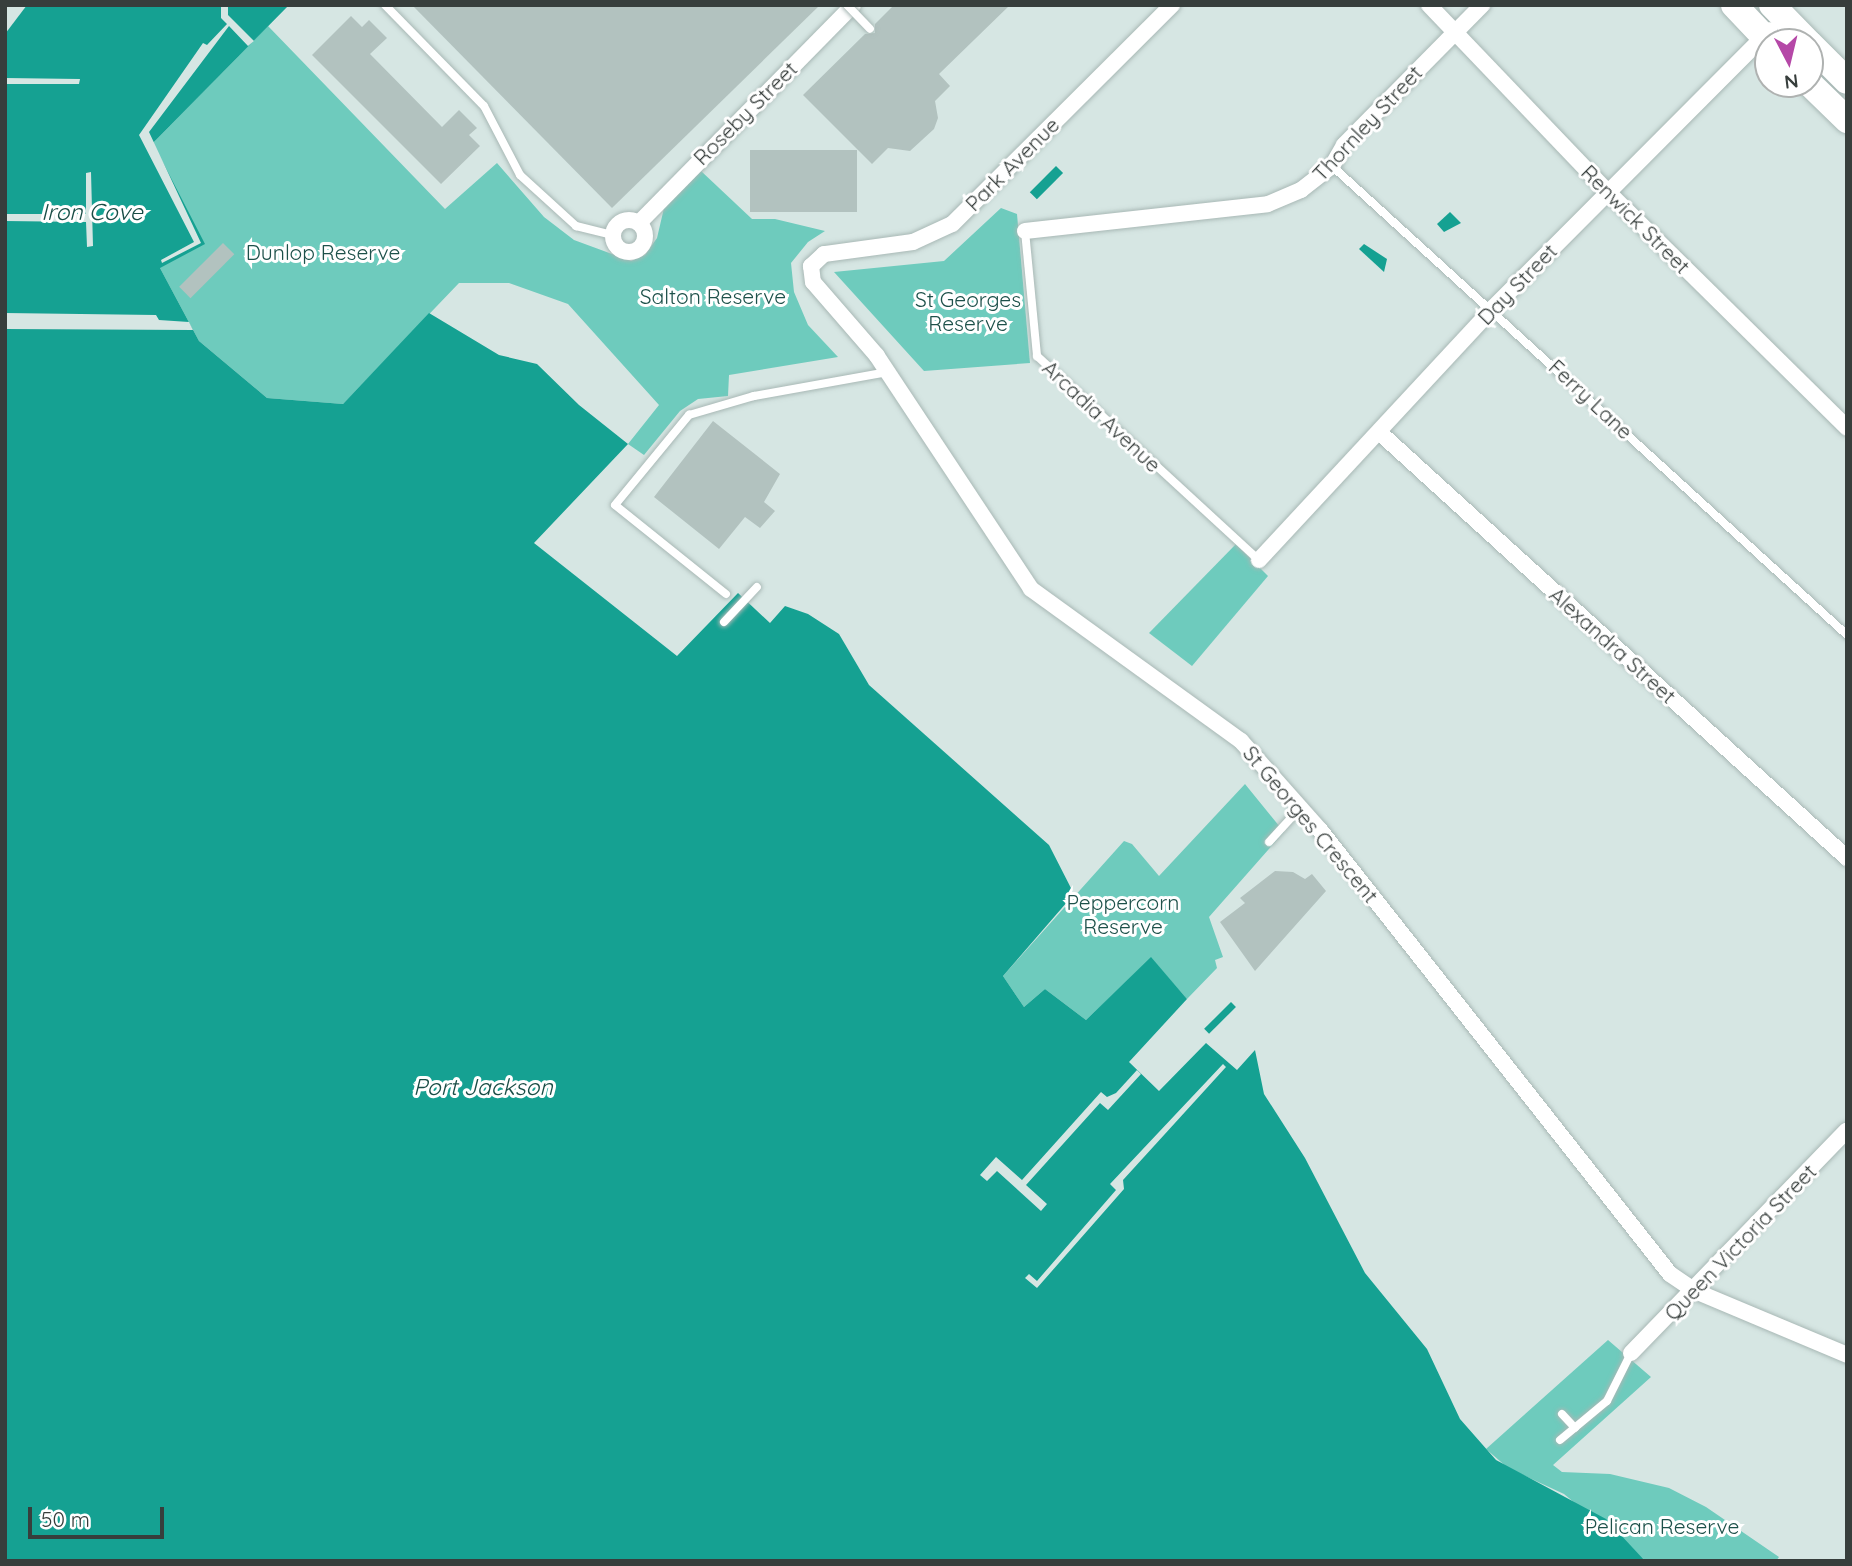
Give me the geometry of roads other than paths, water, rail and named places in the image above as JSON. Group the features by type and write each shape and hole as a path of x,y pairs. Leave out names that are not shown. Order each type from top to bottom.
{"highway":[{"path":"1734,5 1756,28"},
{"path":"1777,11 1794,28"},
{"path":"1824,58 1847,81"},
{"path":"1824,98 1847,120"}],"street":[{"name":"Roseby Street","path":"613,235 622,222 639,223 853,5"},
{"name":"Park Avenue","path":"817,257 927,238 952,224 1172,5"},
{"name":"Renwick Street","path":"1429,5 1452,34 1607,191 1847,428"},
{"name":"Thornley Street","path":"1026,231 1268,204 1301,190 1332,166 1344,145 1482,5"},
{"name":"Day Street","path":"1770,28 1777,11"},
{"name":"Day Street","path":"1259,560 1607,191 1754,50"},
{"path":"613,235 620,250 635,252 645,238 639,223"},
{"name":"St Georges Crescent","path":"817,257 811,266 813,282 888,372 1031,589 1241,741 1301,807 1670,1274 1695,1291 1847,1355"},
{"name":"Alexandra Street","path":"1380,432 1847,858"},
{"name":"Queen Victoria Street","path":"1631,1353 1695,1291 1847,1130"}],"lane":[{"path":"385,5 485,106 520,175 576,226 613,235"},
{"path":"847,5 870,29"},
{"name":"Ferry Lane","path":"1332,166 1493,309 1847,635"},
{"name":"Arcadia Avenue","path":"1026,231 1037,356 1259,560"},
{"path":"726,594 615,505 689,415 754,396 888,372"},
{"path":"724,622 757,587"},
{"path":"1269,842 1301,807"},
{"path":"1560,1440 1607,1401 1631,1353"},
{"path":"1562,1414 1575,1427"}],"water":[{"name":"Port Jackson","path":"5,5 289,5 153,143 205,244 160,268 199,341 267,398 343,404 429,313 499,355 537,364 579,405 628,444 534,543 677,656 738,593 770,623 785,606 808,614 839,634 869,685 1049,845 1074,894 1003,976 1024,1007 1045,989 1086,1020 1151,957 1187,999 1129,1062 1159,1091 1206,1043 1237,1070 1255,1050 1264,1094 1305,1158 1365,1273 1427,1349 1460,1419 1496,1460 1606,1519 1645,1561 5,1561"},
{"path":"1056,166 1063,173 1037,199 1030,192"},
{"path":"1450,212 1461,223 1444,232 1437,224"},
{"path":"1364,244 1387,259 1384,272 1359,249"},
{"path":"1231,1002 1236,1007 1209,1034 1204,1029"}],"water label":[{"name":"Iron Cove","path":"92,212"}],"park label":[{"name":"Dunlop Reserve","path":"323,252"},
{"name":"Salton Reserve","path":"713,296"},
{"name":"St Georges Reserve","path":"968,311"},
{"name":"Peppercorn Reserve","path":"1123,914"},
{"name":"Pelican Reserve","path":"1662,1526"}]}
